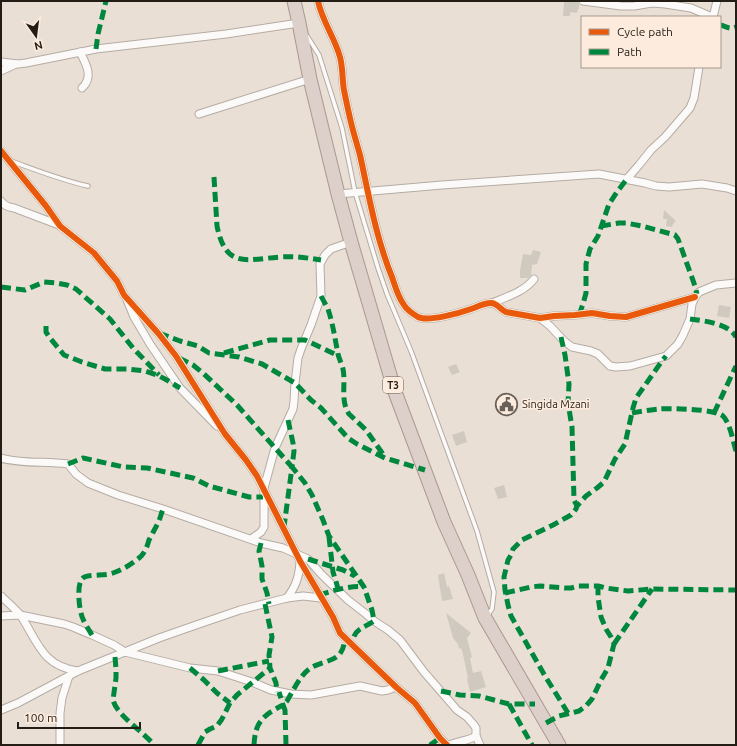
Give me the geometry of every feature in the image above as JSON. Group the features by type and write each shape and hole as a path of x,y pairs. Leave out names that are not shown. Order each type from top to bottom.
{"highway":[{"name":"T3","path":"294,1 310,79 338,194 395,392 444,522 468,575 485,618 559,745"}],"street":[{"path":"318,1 325,22 340,56 343,71 344,90 385,261 404,305 409,311 418,317 430,319 492,303 523,289 534,279"},
{"path":"583,1 621,6 634,6 652,3 665,4 691,8 711,16"},
{"path":"713,16 717,1"},
{"path":"1,62 18,64 26,63 80,52 226,34 299,23"},
{"path":"80,52 88,75 86,84 82,88"},
{"path":"1,71 18,64"},
{"path":"626,180 651,150 666,137 690,108 694,98 694,90 699,68"},
{"path":"198,114 310,79"},
{"path":"1,151 46,206 60,226 94,253 117,280 132,313 144,334 180,388 225,434 246,460 264,488 299,558 333,617 340,633 396,687 415,703 440,738 448,745 471,739 476,736"},
{"path":"338,194 599,174 656,186 669,187 702,184 736,191"},
{"path":"1,201 8,207 60,226"},
{"path":"251,539 261,532 264,527 264,488 275,448 293,409 298,358 311,325 320,296 320,267 322,260 331,249 351,242"},
{"path":"540,318 572,347 598,354 610,366 630,366 666,356 678,344 690,319 692,304 699,292 716,285 736,283"},
{"path":"124,295 158,333 176,356 225,434"},
{"path":"492,303 506,312 540,318 592,312 610,316 626,317 695,297"},
{"path":"1,458 20,461 58,462 68,464 76,474 88,483 118,495 261,543 283,548 299,558 308,558 324,578 348,600 400,640 424,672 457,710 473,723 476,728 476,736 480,745"},
{"path":"287,598 296,584 299,571 299,558"},
{"path":"1,596 20,615 36,643 47,657 62,667 69,670 78,671"},
{"path":"1,710 18,703 78,671 159,638 240,610 269,604 287,598 303,596 321,598"},
{"path":"1,616 20,615 54,621 73,627 114,645 125,652 190,668 218,671 271,690 291,694 316,694 360,686 382,691 396,687"},
{"path":"60,745 60,713 62,698 70,676"}],"lane":[{"path":"299,23 319,56 342,128 356,192 387,294 411,351 477,531 494,592 492,609 485,618"},
{"path":"8,160 77,184 88,186"}],"building":[{"path":"564,1 578,2 579,9 577,13 570,12 570,16 563,16"},
{"path":"664,210 676,221 672,227 666,226 667,219 663,219"},
{"path":"533,250 541,252 537,264 532,265 531,275 528,278 520,278 523,254 531,255"},
{"path":"719,305 731,307 729,318 717,316"},
{"path":"456,364 460,372 452,375 448,367"},
{"path":"464,431 467,442 456,446 452,435"},
{"path":"504,485 507,497 498,499 494,488"},
{"path":"444,573 447,587 449,586 453,599 442,601 438,575"},
{"path":"446,613 471,633 467,638 472,657 470,658 473,673 481,671 486,687 470,692 463,654 461,648 459,649 458,644 453,638"}],"marked path":[{"path":"96,49 106,1"},
{"path":"721,25 729,28 736,27"},
{"path":"214,177 217,226 221,240 226,250 232,256 248,260 281,257 321,260"},
{"path":"579,315 586,293 586,264 590,249 598,236 609,204 626,180"},
{"path":"601,226 626,223 675,235 678,239 697,294"},
{"path":"1,287 25,290 44,282 67,285 76,289 110,319 133,348 159,375"},
{"path":"321,296 330,315 338,354 343,369 346,409 349,414 366,430 385,457"},
{"path":"690,319 722,326 732,332 736,337"},
{"path":"46,326 46,332 64,355 105,369 145,371 157,375 180,388"},
{"path":"159,333 198,346 209,353 239,357 262,364 295,383 321,408 348,438 357,444 385,458 425,470"},
{"path":"561,337 569,384 568,403 572,427 574,500 577,506"},
{"path":"224,353 270,340 305,340 339,356"},
{"path":"568,713 511,616 505,590 504,577 508,560 513,549 522,540 571,515 586,496 604,482 615,459 625,444 636,398 666,356"},
{"path":"179,358 193,365 237,405 292,467 284,527"},
{"path":"714,413 736,366"},
{"path":"632,413 659,409 673,409 703,410 719,414 723,416 728,423 736,451"},
{"path":"288,420 294,451 292,467 305,483 312,495 329,536 364,587 372,610 374,621 357,632 352,643"},
{"path":"68,464 83,458 124,467 147,468 193,478 209,486 249,497 263,497"},
{"path":"92,635 80,610 79,585 81,581 83,578 92,575 110,574 116,572 127,567 139,558 146,550 163,509"},
{"path":"329,537 333,572 338,590"},
{"path":"261,543 259,551 262,566 262,579 269,604"},
{"path":"308,559 343,570 355,576"},
{"path":"505,593 540,586 565,588 578,586 598,586 628,591 652,589 736,590"},
{"path":"546,723 559,716 579,711 586,706 592,699 608,668 614,644 601,617 598,586"},
{"path":"319,595 335,590 364,587"},
{"path":"614,644 652,589"},
{"path":"265,604 272,637 269,655 270,668 276,683 277,692"},
{"path":"286,745 285,710 283,705 305,672 312,667 331,660 339,655 343,649 346,637"},
{"path":"115,657 116,678 113,700 125,718 154,745"},
{"path":"218,671 269,661"},
{"path":"190,668 230,703"},
{"path":"198,745 205,732 217,726 230,703 237,695 270,668"},
{"path":"441,691 460,695 479,696 509,704 535,704"},
{"path":"254,745 256,730 261,720 270,712 283,705 279,692"},
{"path":"509,704 532,745"},
{"path":"430,745 440,738"}],"cycle path":[{"path":"318,1 322,16 340,57 344,90 373,217 386,262 398,295 405,307 410,312 418,317 436,318 459,313 483,304 491,303 495,304 506,312 540,318 592,313 626,317 695,297"},
{"path":"1,151 46,206 60,226 94,253 117,281 124,295 158,333 176,356 225,434 257,476 300,561 333,617 340,633 396,687 415,703 440,738 447,745"}],"place":[{"name":"Singida Mzani","path":"507,404"}]}
